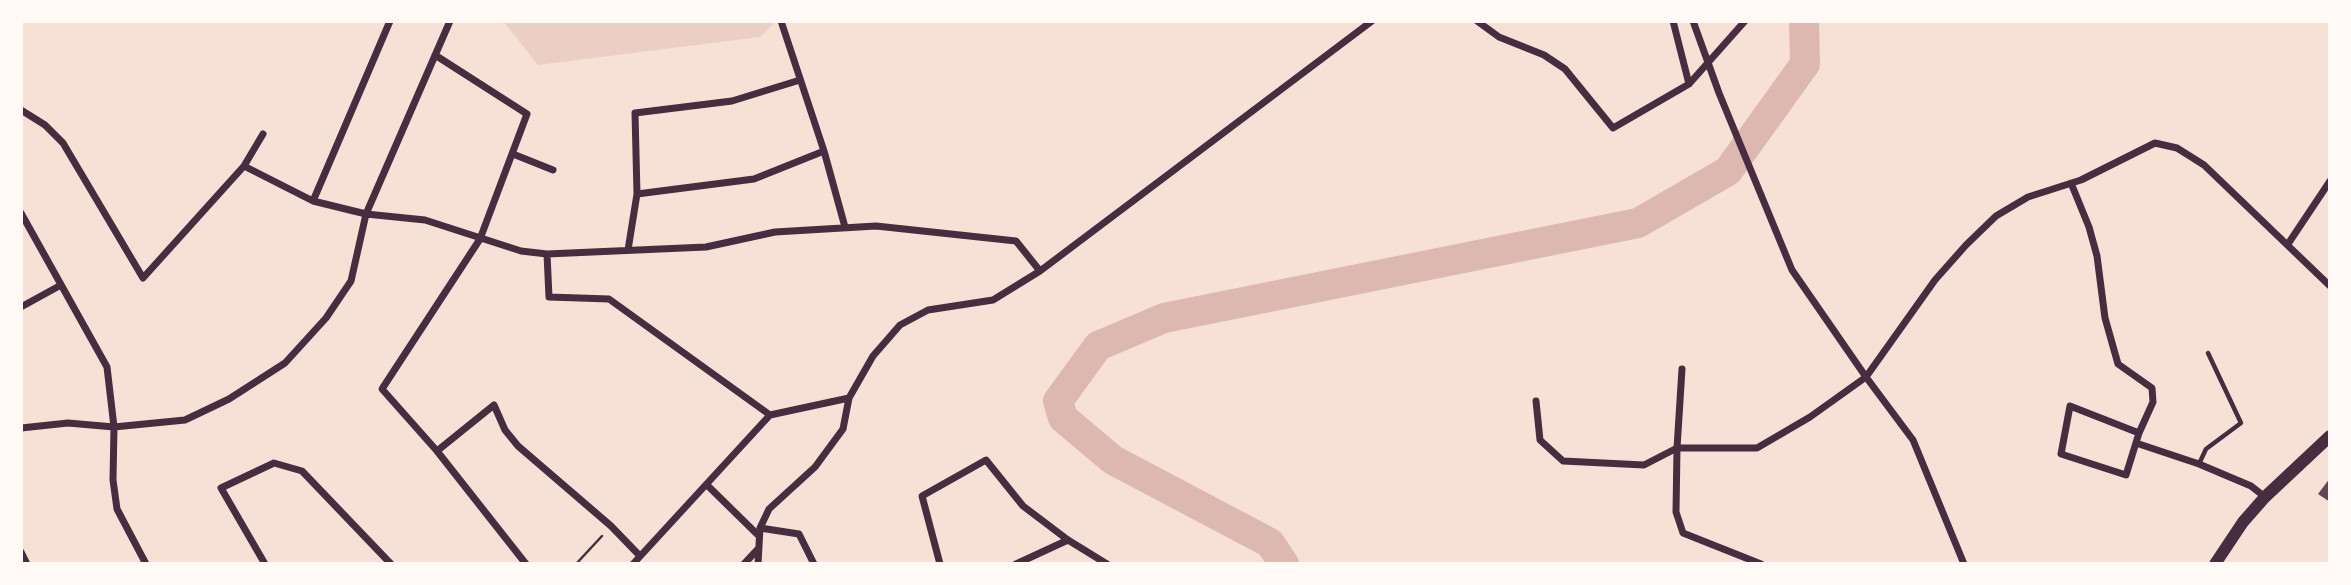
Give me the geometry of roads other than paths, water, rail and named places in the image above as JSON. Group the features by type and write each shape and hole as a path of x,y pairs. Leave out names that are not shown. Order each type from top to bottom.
{"main road":[{"path":"2215,564 2243,522 2265,497 2330,436"}],"street":[{"path":"313,201 390,21"},
{"path":"21,428 68,423 114,427 185,420 229,399 285,363 327,318 351,281 366,214 450,21"},
{"path":"781,21 824,151 845,227"},
{"path":"758,564 759,531 769,509 815,467 843,429 849,397 873,356 900,325 928,310 993,300 1040,271 1373,21"},
{"path":"1477,21 1499,37 1544,55 1565,69 1613,128 1689,84 1745,21"},
{"path":"1673,21 1689,84"},
{"path":"1693,21 1792,271 1913,440 1964,564"},
{"path":"435,55 527,114 480,239 382,389 437,451 526,564"},
{"path":"628,250 638,194 635,113 732,101 800,80"},
{"path":"21,110 45,125 63,144 143,278 244,166 263,134"},
{"path":"1536,401 1540,440 1563,461 1644,465 1676,448 1757,448 1810,417 1866,377 1935,280 1966,244 1996,216 2028,197 2071,183 2155,143 2176,148 2204,165 2330,286"},
{"path":"638,194 754,179 824,151"},
{"path":"513,154 553,170"},
{"path":"244,166 313,201 366,214 425,220 521,251 547,254 706,247 775,232 876,226 1016,242 1040,271"},
{"path":"2288,244 2330,181"},
{"path":"2071,183 2097,256 2105,318 2118,364 2152,388 2153,402 2139,433 2126,475 2061,454 2070,406 2139,433"},
{"path":"21,213 107,368 114,427 113,480 117,509 146,564"},
{"path":"547,254 549,297 609,299 770,415"},
{"path":"21,307 61,285"},
{"path":"1682,369 1676,448 1675,512 1683,533 1761,564"},
{"path":"633,564 770,415 849,397"},
{"path":"437,451 494,405 505,429 518,446 611,526 640,556"},
{"path":"2136,443 2199,464 2251,486 2265,497"},
{"path":"940,564 922,496 986,460 1024,506 1068,540 1107,564"},
{"path":"265,564 221,488 274,463 302,471 391,564"},
{"path":"706,485 759,531 799,534 814,564"},
{"path":"1016,564 1068,540"},
{"path":"744,564 758,550"},
{"path":"21,552 27,564"}],"lane":[{"path":"2199,464 2206,449 2241,423 2208,353"}],"waterway":[{"path":"1284,564 1270,543 1113,460 1063,418 1058,401 1098,346 1164,318 1638,223 1728,171 1805,64 1804,21"}]}
